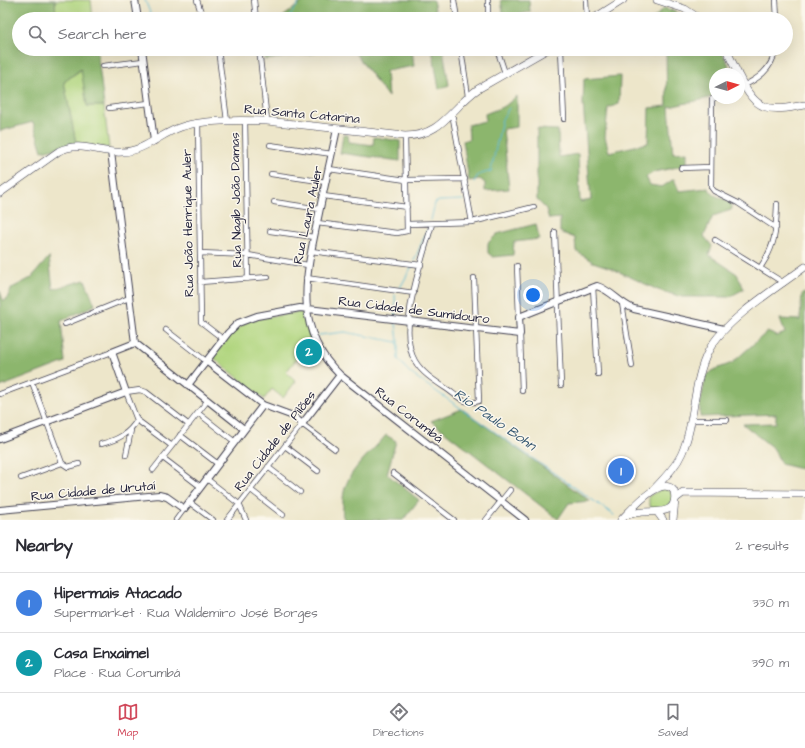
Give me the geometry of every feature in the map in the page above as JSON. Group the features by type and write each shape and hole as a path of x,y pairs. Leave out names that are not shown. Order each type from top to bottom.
{"main road":[{"path":"604,12 622,0"},
{"path":"657,0 685,9 690,12"},
{"name":"Rua Santa Catarina","path":"0,192 64,148 78,146 111,152 135,150 180,127 198,123 245,120 267,121 405,136 420,135 433,130 468,96 535,56"},
{"path":"729,56 735,68"},
{"path":"745,92 751,99 762,106 784,108 805,105"},
{"path":"624,517 654,489 678,459 686,441 703,364 709,350 724,329 805,267"},
{"path":"654,489 662,486 670,486 674,491 675,499 673,520"},
{"path":"659,517 673,505 675,499 683,493 805,494"},
{"path":"646,497 646,507 659,517"},
{"path":"624,517 642,512 659,517"}],"street":[{"path":"135,0 136,12"},
{"path":"197,0 201,12"},
{"path":"254,0 255,12"},
{"path":"454,0 456,12"},
{"path":"488,0 488,12"},
{"path":"586,0 587,12"},
{"path":"776,0 777,12"},
{"path":"143,56 154,141"},
{"path":"219,56 227,121"},
{"path":"260,56 267,121"},
{"path":"462,56 468,96"},
{"path":"499,56 505,73"},
{"path":"561,56 564,119"},
{"path":"745,85 760,77 767,70 773,56"},
{"path":"103,66 143,61"},
{"path":"109,108 149,103"},
{"path":"714,104 711,167 712,189 738,203 776,228"},
{"path":"452,113 472,222"},
{"name":"Rua Nagib João Damas","path":"245,120 248,279"},
{"name":"Rua João Henrique Auler","path":"198,123 201,322 223,339"},
{"name":"Rua Laura Auler","path":"306,307 306,278 308,265 337,129"},
{"path":"317,223 397,233 407,231 405,136"},
{"path":"270,145 332,154"},
{"path":"111,152 135,343 244,430"},
{"path":"681,168 711,167"},
{"path":"329,169 406,180 465,179"},
{"path":"272,174 326,182"},
{"path":"323,196 407,207"},
{"path":"274,202 320,209"},
{"path":"760,268 772,245 776,228 777,204"},
{"path":"408,224 472,222 534,207"},
{"path":"432,224 408,320 410,348 414,359 420,368 466,402 479,401 474,278"},
{"path":"270,231 314,237"},
{"path":"555,232 561,385"},
{"path":"715,240 784,283"},
{"path":"311,251 421,265"},
{"path":"200,253 248,255 308,265"},
{"path":"517,266 522,391"},
{"path":"200,282 268,277"},
{"path":"306,278 414,293"},
{"path":"593,287 598,374"},
{"path":"519,317 593,287 604,289 622,303 634,309 724,329"},
{"path":"65,324 129,298"},
{"path":"622,303 632,366"},
{"name":"Rua Cidade de Sumidouro","path":"188,385 223,339 238,323 248,318 306,307 520,334"},
{"name":"Rua Corumbá","path":"306,307 316,340 328,362 340,375 525,520"},
{"path":"166,330 263,405 282,411 335,449"},
{"path":"0,394 135,343"},
{"path":"112,352 137,420 172,446"},
{"name":"Rua Cidade de Pilões","path":"227,520 340,375"},
{"path":"32,382 62,463 68,467 79,464"},
{"path":"0,439 126,392 136,390 149,394 189,425"},
{"path":"153,470 208,400"},
{"path":"176,520 263,405"},
{"path":"198,413 235,442"},
{"path":"126,455 131,430 137,420"},
{"path":"691,420 727,420"},
{"path":"101,444 115,440 131,430"},
{"path":"180,435 218,464"},
{"path":"285,446 318,471"},
{"path":"163,458 201,487"},
{"path":"21,478 62,463"},
{"path":"268,468 300,492"},
{"path":"393,473 454,520"},
{"path":"207,479 239,504 246,520"},
{"path":"250,490 283,515"},
{"path":"486,520 510,490"},
{"name":"Rua Cidade de Urutaí","path":"0,510 159,495 167,497 184,509"},
{"path":"190,502 213,520"}],"green space":[{"path":"0,0 55,0 56,12 12,12 12,56 98,56 104,106 87,106 81,69 64,82 76,143 42,151 33,122 0,131"},
{"path":"55,0 91,0 92,12 56,12"},
{"path":"305,0 433,0 436,12 289,12"},
{"path":"501,0 529,0 530,12 503,12"},
{"path":"664,8 675,12 660,12"},
{"path":"264,56 294,56 265,60"},
{"path":"357,56 413,56 414,66 386,71 388,97"},
{"path":"433,56 444,56 449,85 439,89"},
{"path":"666,56 724,56 729,65 726,68 709,68 709,98 669,107 673,153 687,152 687,165 654,172 646,177 650,185 662,187 674,179 679,191 708,188 714,195 731,202 731,210 713,216 704,236 712,246 709,255 737,274 744,289 729,297 682,297 658,290 611,268 593,262 576,251 575,238 560,232 560,218 549,219 546,209 537,200 537,129 558,130 559,157 578,154 580,202 591,200 583,103 584,79 620,76 619,104 608,108 605,137 609,152 648,143 649,108 667,106"},
{"path":"82,69 87,106 104,106 109,148 76,143 64,82"},
{"path":"517,96 517,127 503,129 509,189 485,191 485,183 480,179 469,181 463,141 469,139 468,125 485,121 485,114 505,106"},
{"path":"343,135 348,135 349,142 373,145 374,137 400,141 400,161 340,153"},
{"path":"536,224 539,239 514,242 513,255 493,257 488,253 488,243 497,234"},
{"path":"49,257 53,289 85,280 95,305 61,321 65,362 0,387 0,291 3,300 6,300 12,288 31,278"},
{"path":"805,293 805,470 781,464 774,449 743,424 776,423 776,414 700,417 700,405 706,376 711,371 732,363 767,332 777,336 785,333 780,319 800,320 802,294"},
{"path":"300,312 304,314 311,341 286,372 296,381 283,398 272,389 264,399 213,357 232,333 249,320"},
{"path":"462,409 590,501 569,503 558,519 431,421"},
{"path":"386,435 396,441 387,474 419,500 403,520 345,520 342,513 346,484 357,467"},
{"path":"663,488 670,491 673,498 668,507 653,510 649,504 649,496"}],"waterway":[{"path":"145,0 150,12"},
{"path":"293,12 301,0"},
{"name":"Rio Paulo Bohn","path":"474,182 478,175 491,171 502,119 509,108"},
{"name":"Rio Paulo Bohn","path":"431,220 435,203 439,201 463,200"},
{"name":"Rio Paulo Bohn","path":"414,261 428,228"},
{"name":"Rio Paulo Bohn","path":"400,288 412,266"},
{"name":"Rio Paulo Bohn","path":"395,295 396,316"},
{"name":"Rio Paulo Bohn","path":"396,323 398,359 410,373 614,515"},
{"path":"319,335 345,332 397,342"}],"place":[{"name":"Casa Enxaimel","path":"309,352"},
{"name":"Hipermais Atacado","path":"621,471"}]}
